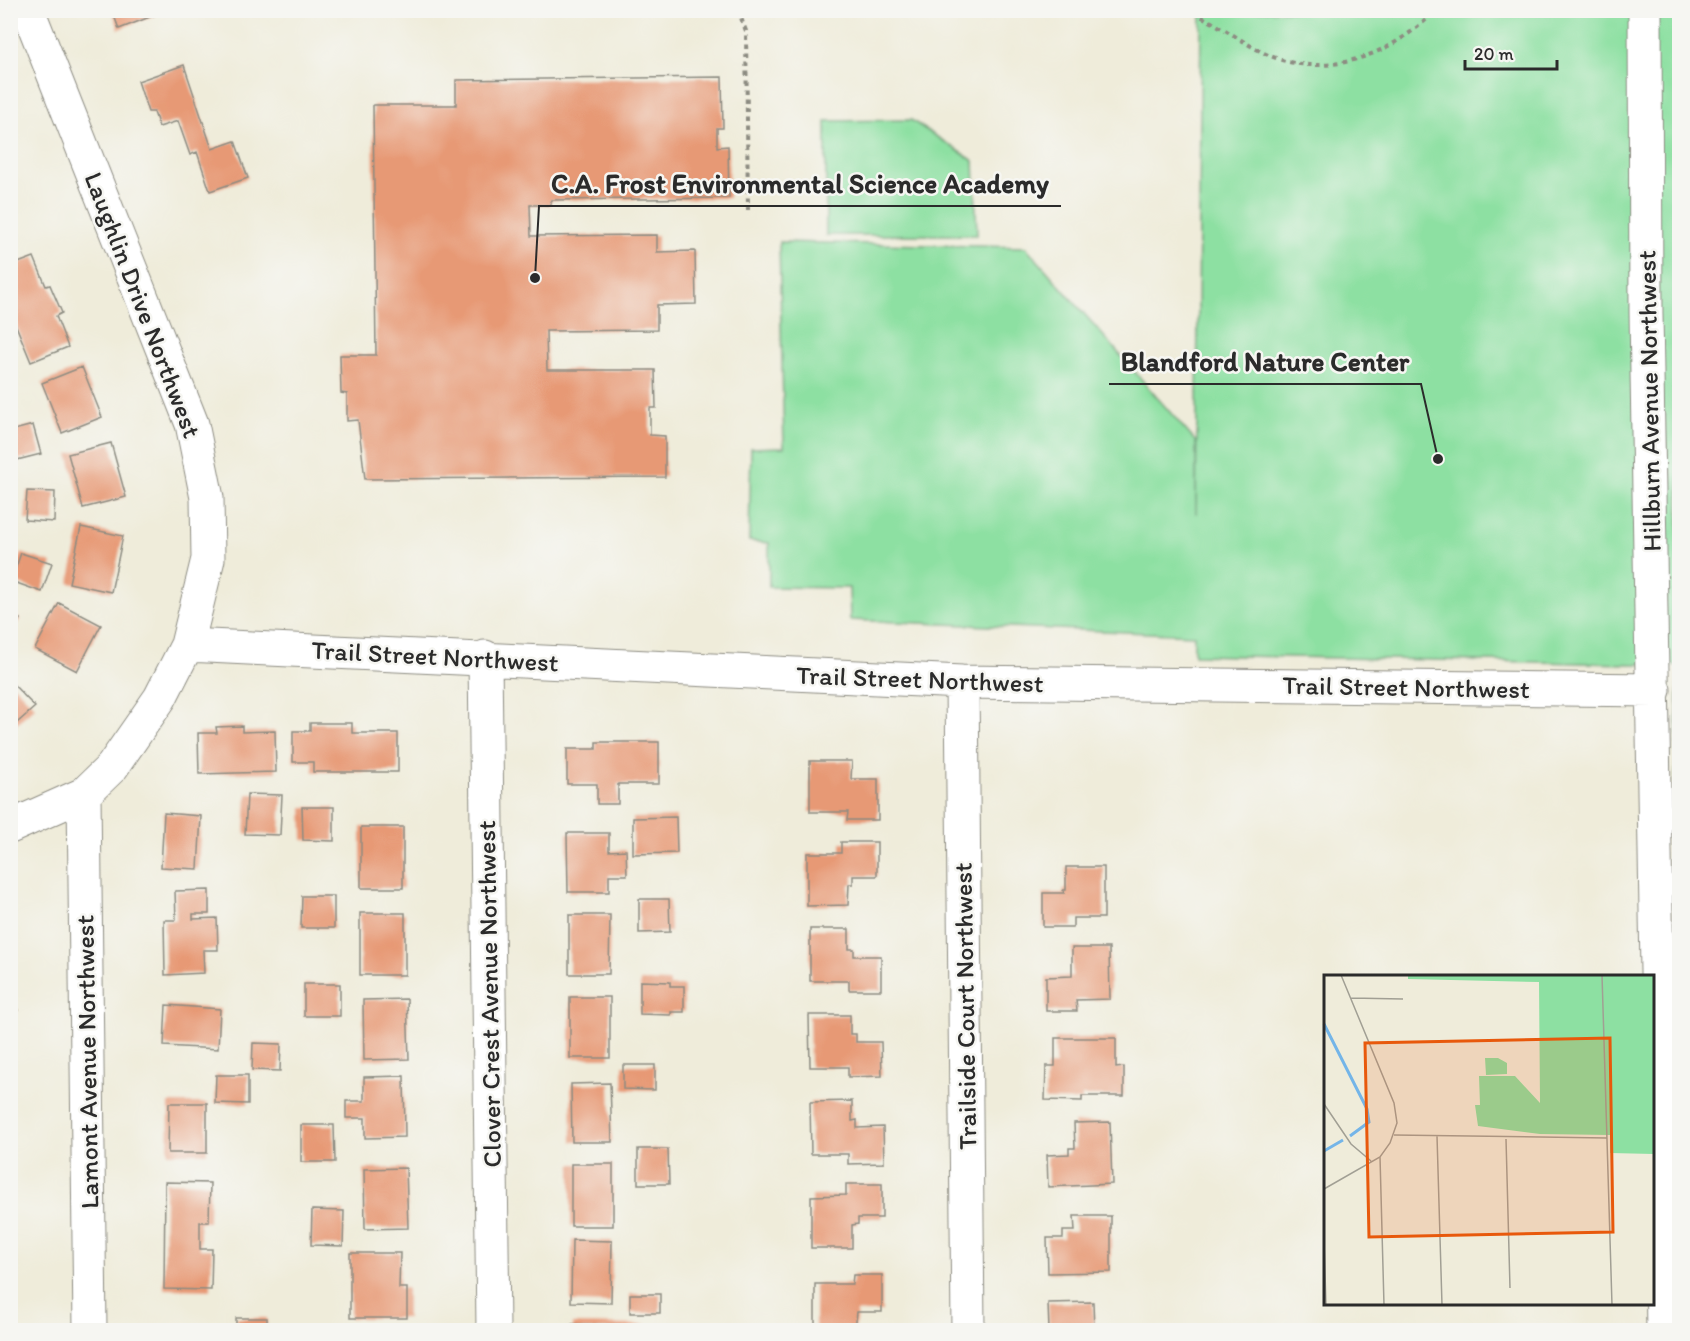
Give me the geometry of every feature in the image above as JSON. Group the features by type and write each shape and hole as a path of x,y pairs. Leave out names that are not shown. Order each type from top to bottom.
{"street":[{"name":"Laughlin Drive Northwest","path":"28,10 192,424 207,498 208,559 187,645 144,722 112,767 84,794"},
{"name":"Hillburn Avenue Northwest","path":"1645,10 1646,313 1664,1330"},
{"name":"Trail Street Northwest","path":"187,645 485,657 729,673 962,682 1654,690"},
{"name":"Clover Crest Avenue Northwest","path":"485,657 493,1330"},
{"name":"Trailside Court Northwest","path":"962,682 968,1330"},
{"path":"14,818 84,794"},
{"name":"Lamont Avenue Northwest","path":"84,794 90,1330"}],"path":[{"path":"738,10 746,31 748,210"},
{"path":"1204,10 1200,16 1264,53 1298,64 1319,65 1360,59 1377,52 1425,23 1436,10"}],"green space":[{"path":"1201,11 1679,11 1679,665 1194,655 1194,635 850,620 849,588 769,587 769,543 749,541 751,448 784,447 779,242 1026,247 1196,442 1196,514"},
{"path":"911,120 974,161 977,235 826,235 826,121"},
{"path":"1679,665 1679,794 1675,794"}],"building":[{"path":"112,10 159,10 160,13 119,29"},
{"path":"184,65 212,149 235,141 248,178 210,191 197,152 190,155 178,121 159,127 154,112 148,112 138,81"},
{"path":"722,77 723,128 717,128 717,147 728,146 729,198 551,200 551,205 530,205 531,236 657,235 657,252 695,251 696,304 657,305 657,330 546,331 547,370 655,370 656,408 650,408 650,435 665,436 665,477 365,479 358,420 347,421 347,394 341,393 340,355 376,355 373,105 456,105 456,80"},
{"path":"34,257 46,286 50,285 62,313 56,316 68,347 31,362 10,311 10,266"},
{"path":"82,367 102,417 62,433 42,383"},
{"path":"33,425 41,454 13,461 10,431"},
{"path":"111,443 126,497 83,508 68,454"},
{"path":"27,491 55,492 54,522 25,520"},
{"path":"81,527 123,536 111,592 69,583"},
{"path":"21,553 52,563 42,592 11,581"},
{"path":"59,603 101,625 77,671 35,649"},
{"path":"10,614 20,619 10,634"},
{"path":"10,681 35,707 10,729"},
{"path":"310,723 352,723 352,733 398,733 398,772 313,772 313,762 293,762 293,731 310,731"},
{"path":"242,726 242,732 275,731 276,772 199,774 198,733 217,733 216,727"},
{"path":"596,742 659,742 659,784 618,784 618,804 597,804 597,784 567,784 567,749 596,749"},
{"path":"810,761 852,761 851,779 878,779 878,820 847,820 848,812 810,812"},
{"path":"247,794 282,795 280,835 245,834"},
{"path":"302,807 334,807 334,841 303,840"},
{"path":"164,813 201,816 198,869 161,867"},
{"path":"676,817 677,853 633,854 633,818"},
{"path":"361,827 403,827 403,888 361,888"},
{"path":"567,833 609,833 609,851 626,850 627,875 609,875 609,892 568,892"},
{"path":"841,842 877,842 877,876 853,876 853,884 849,884 848,905 807,906 807,853 841,853"},
{"path":"1066,867 1104,867 1104,918 1073,918 1073,927 1043,927 1043,893 1064,893"},
{"path":"209,890 209,914 193,914 193,919 217,918 218,950 203,950 204,973 165,975 164,920 176,920 175,891"},
{"path":"302,896 334,896 334,928 301,928"},
{"path":"639,899 669,899 670,932 639,933"},
{"path":"360,913 405,913 405,975 360,975"},
{"path":"569,915 610,915 609,974 569,974"},
{"path":"810,929 849,929 849,949 854,949 854,956 881,956 881,990 849,990 849,981 810,981"},
{"path":"1072,948 1109,948 1110,999 1076,1000 1077,1011 1046,1011 1046,977 1072,976"},
{"path":"640,981 670,982 670,986 684,986 684,1012 671,1012 671,1015 640,1014"},
{"path":"304,984 340,984 340,1016 304,1016"},
{"path":"570,997 610,997 610,1058 570,1058"},
{"path":"407,999 409,1059 364,1060 363,1000"},
{"path":"10,1003 18,1010 10,1017"},
{"path":"166,1005 220,1009 218,1049 164,1046"},
{"path":"809,1015 850,1015 850,1034 856,1034 856,1042 881,1042 882,1076 848,1077 848,1067 810,1067"},
{"path":"1055,1038 1116,1038 1116,1068 1124,1067 1124,1096 1082,1096 1082,1101 1045,1100 1046,1066 1055,1066"},
{"path":"253,1043 281,1044 280,1071 252,1070"},
{"path":"623,1065 655,1065 655,1090 623,1089"},
{"path":"216,1075 248,1075 248,1104 215,1103"},
{"path":"404,1076 405,1137 365,1138 365,1118 346,1118 346,1101 364,1101 364,1077"},
{"path":"610,1083 612,1142 572,1142 571,1084"},
{"path":"852,1101 852,1121 857,1120 857,1128 883,1127 884,1163 848,1164 848,1154 811,1154 810,1102"},
{"path":"169,1103 207,1103 207,1153 168,1153"},
{"path":"1110,1122 1112,1184 1048,1187 1047,1155 1069,1154 1069,1148 1075,1148 1074,1123"},
{"path":"301,1125 334,1125 335,1162 301,1162"},
{"path":"638,1149 668,1149 669,1184 638,1184"},
{"path":"571,1164 613,1164 613,1226 571,1226"},
{"path":"406,1168 408,1228 365,1229 364,1169"},
{"path":"165,1182 210,1183 209,1222 200,1222 200,1249 212,1249 211,1290 164,1289"},
{"path":"846,1184 882,1184 882,1218 858,1218 858,1224 852,1225 852,1248 811,1248 811,1196 846,1195"},
{"path":"312,1210 344,1211 343,1246 311,1245"},
{"path":"1074,1216 1111,1216 1111,1272 1048,1273 1047,1238 1063,1238 1063,1231 1075,1231"},
{"path":"572,1240 612,1241 611,1303 571,1302"},
{"path":"350,1253 400,1253 399,1288 407,1288 407,1318 350,1318"},
{"path":"853,1275 882,1275 882,1312 857,1312 855,1330 815,1330 815,1284 852,1284"},
{"path":"630,1294 660,1294 660,1313 630,1313"},
{"path":"1093,1302 1094,1330 1049,1330 1048,1303"},
{"path":"236,1318 267,1318 267,1330 236,1330"},
{"path":"572,1324 645,1325 645,1330 572,1330"}],"waterway":[{"path":"10,535 10,551"}],"place":[{"name":"C.A. Frost Environmental Science Academy","path":"535,278"},
{"name":"Blandford Nature Center","path":"1438,459"}]}
